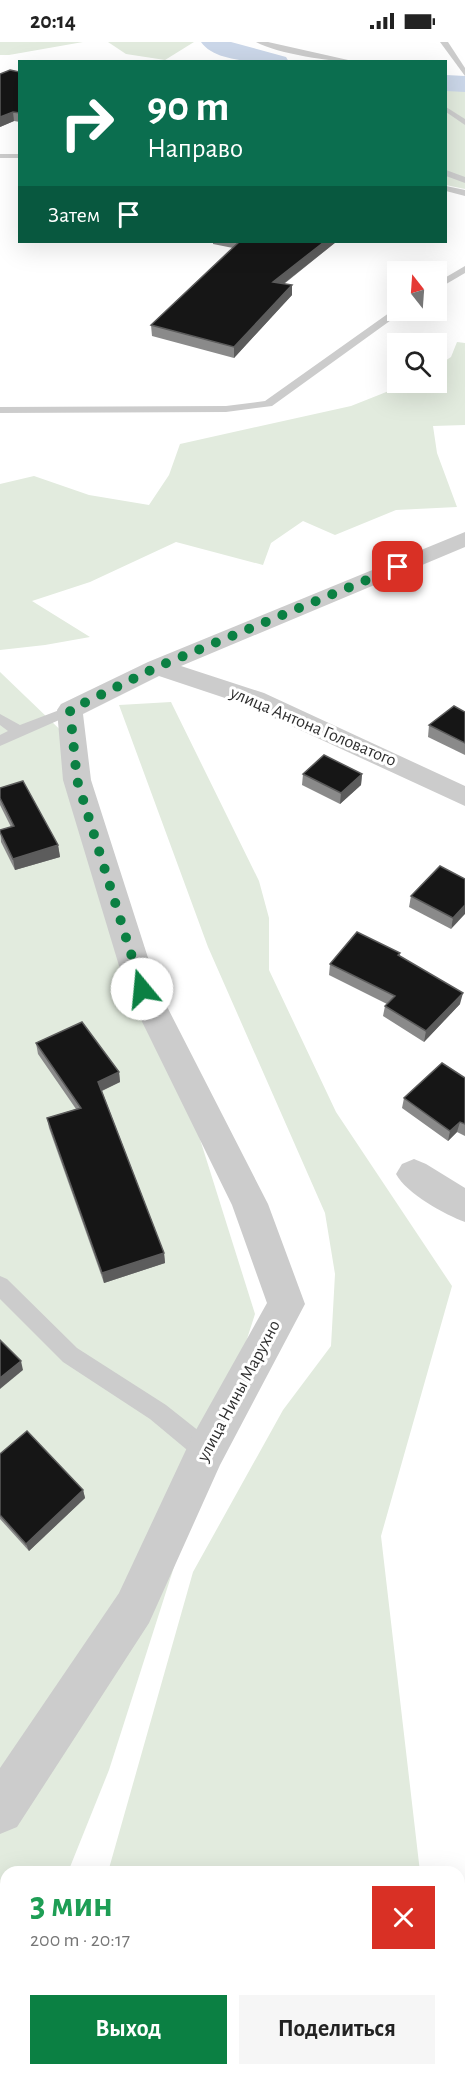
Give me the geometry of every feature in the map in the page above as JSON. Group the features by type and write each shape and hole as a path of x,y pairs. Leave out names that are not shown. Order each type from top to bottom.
{"street":[{"path":"70,710 157,667 464,540"},
{"name":"улица Антона Головатого","path":"157,667 255,699 465,797"},
{"name":"улица Нины Марухно","path":"0,1810 134,1608 206,1451 286,1304 250,1204 142,989 77,780 70,710"},
{"path":"414,1174 465,1207"}],"lane":[{"path":"260,42 343,60"},
{"path":"444,42 465,75"},
{"path":"455,74 465,75"},
{"path":"447,110 465,123"},
{"path":"0,156 18,156"},
{"path":"447,173 465,180"},
{"path":"447,189 465,193"},
{"path":"447,280 465,269"},
{"path":"0,410 226,409 268,404 387,319"},
{"path":"0,741 70,710"},
{"path":"0,719 19,731"},
{"path":"0,1285 70,1355 158,1412 206,1451"}],"shaded area":[{"path":"0,42 83,42 0,55"},
{"path":"108,42 194,42 165,60 126,54"},
{"path":"447,85 465,86 465,189 447,185"},
{"path":"457,342 465,343 465,425 433,426 437,453 457,507 396,510 335,535 303,521 271,543 263,565 176,542 90,582 32,601 90,637 0,650 0,484 34,476 89,495 149,505 169,475 180,444 351,406 387,392 447,393 447,360 451,357"},
{"path":"0,672 76,745 255,1314 109,1770 70,1866 0,1866"},
{"path":"171,702 259,881 269,918 269,970 336,1112 452,1286 381,1536 419,1866 110,1866 193,1572 283,1410 331,1346 335,1274 325,1213 208,947 119,705"}],"building":[{"path":"10,70 18,72 18,113 13,112 0,117 0,74"},
{"path":"238,243 323,243 273,282 292,285 234,347 151,325"},
{"path":"454,706 465,712 465,743 429,725"},
{"path":"324,755 362,774 341,793 303,774"},
{"path":"23,781 58,845 13,859 0,832 0,830 14,826 0,798 0,788"},
{"path":"440,866 465,879 465,905 453,918 411,896"},
{"path":"357,932 400,953 398,955 463,993 426,1031 385,1006 395,996 330,964"},
{"path":"82,1022 119,1072 98,1082 164,1253 102,1273 47,1118 81,1108 36,1043"},
{"path":"442,1063 465,1078 465,1124 460,1122 450,1131 404,1098"},
{"path":"0,1340 21,1361 0,1378"},
{"path":"27,1431 83,1490 26,1544 0,1515 0,1454"}],"waterway":[{"path":"213,42 218,46 270,60"},
{"path":"447,83 465,84"}],"route":[{"path":"142,989 77,780 70,710 157,667 398,567"}]}
